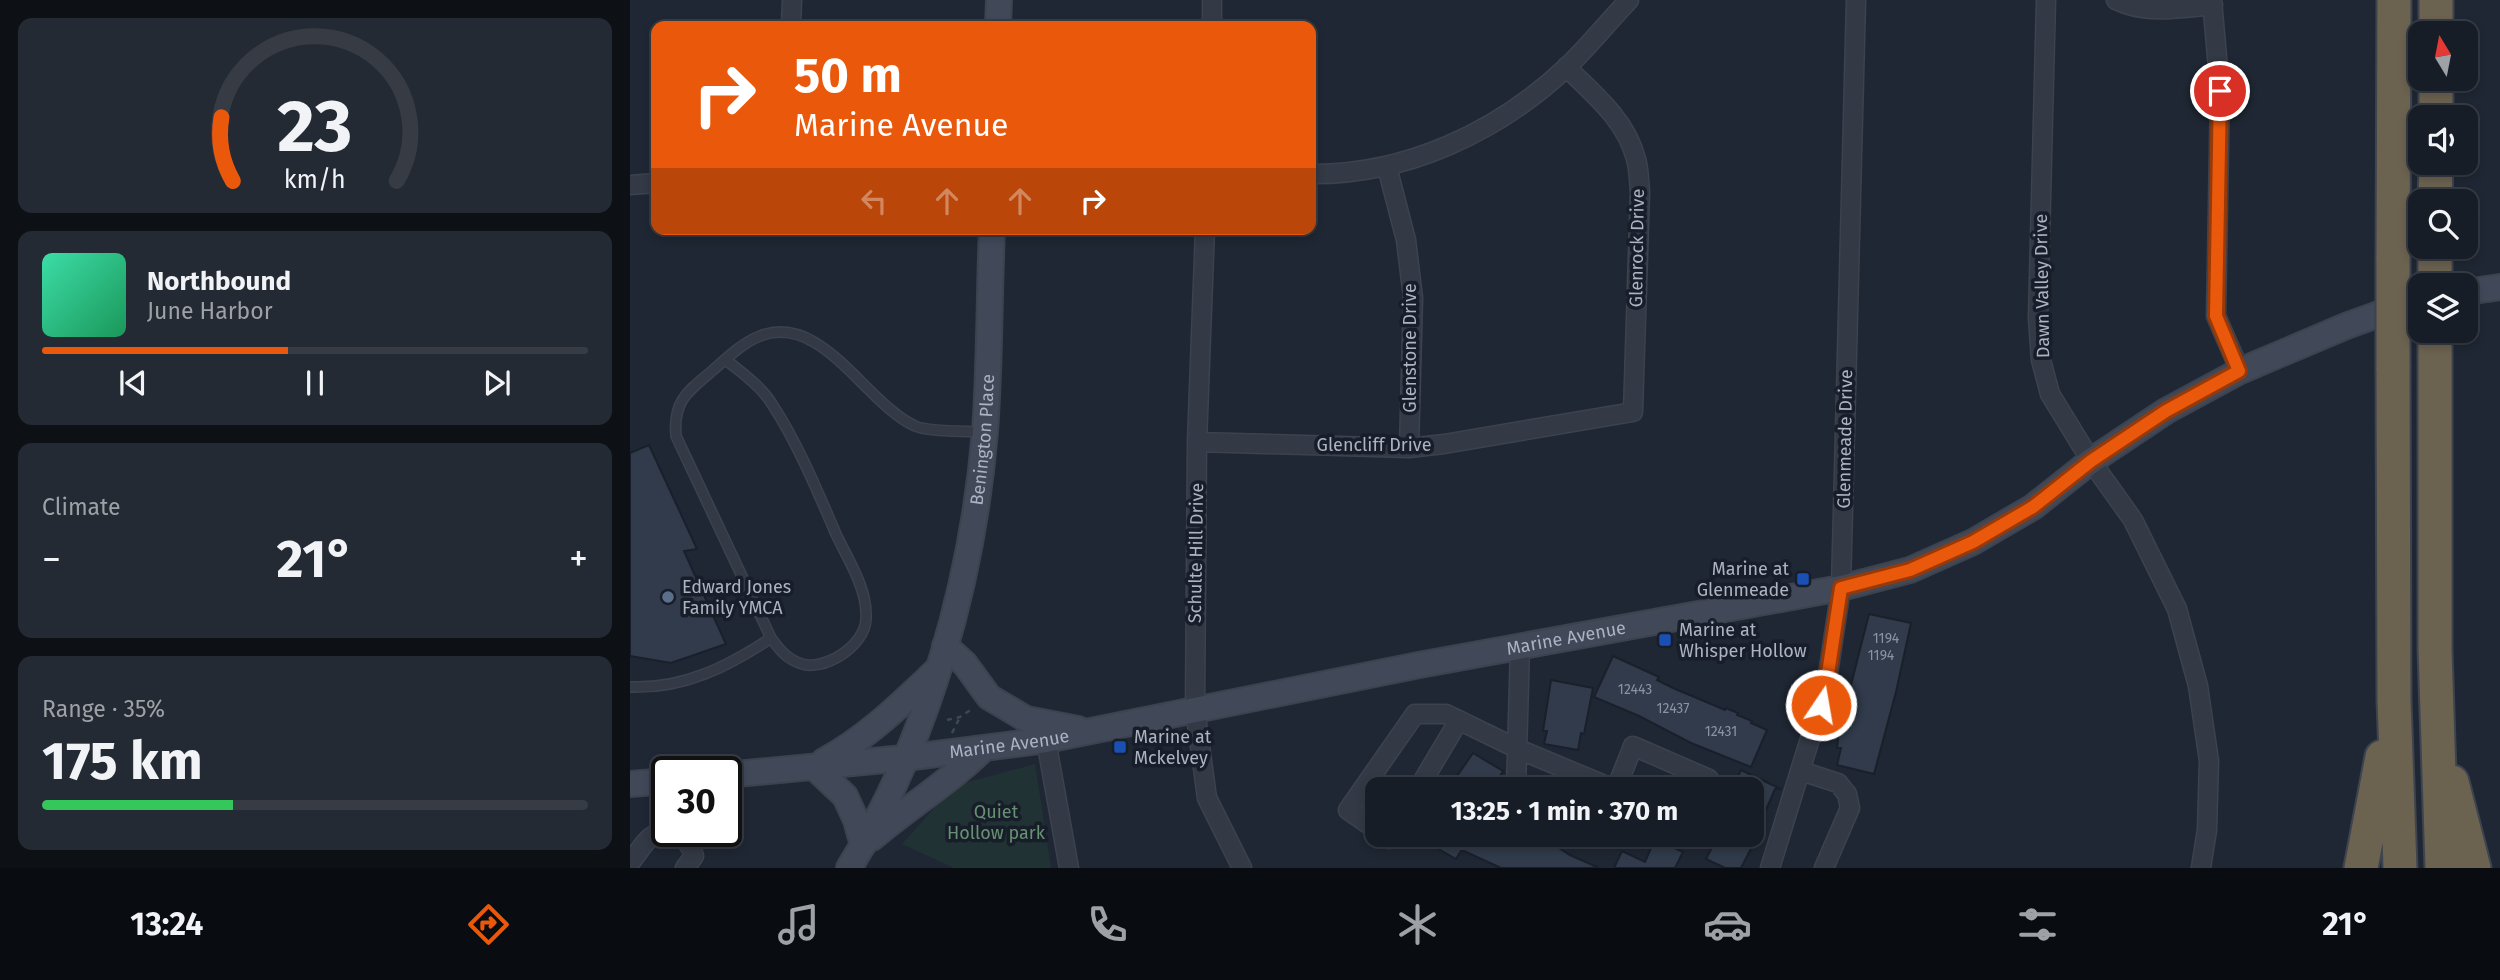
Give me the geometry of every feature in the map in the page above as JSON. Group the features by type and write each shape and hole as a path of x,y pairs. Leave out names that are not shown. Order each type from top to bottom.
{"highway":[{"path":"2394,0 2394,700 2400,868"},
{"path":"2436,0 2436,21"},
{"path":"2435,343 2437,735 2442,868"},
{"path":"2361,868 2394,700"},
{"path":"2437,735 2474,868"}],"main road":[{"path":"998,21 999,0"},
{"name":"Benington Place","path":"863,845 923,716 942,656 969,546 985,432 992,235"},
{"path":"2478,290 2500,287"},
{"name":"Marine Avenue","path":"742,773 905,758 1046,740 1195,709 1841,588 1910,570 1973,542 2033,507 2091,461 2166,411 2239,371 2346,326 2408,305"},
{"path":"863,845 845,796 814,766 848,748 882,723 942,656 965,664 989,697 1026,719 1088,731"},
{"path":"849,868 863,845 901,813 962,770 984,748"},
{"path":"630,784 651,782"}],"street":[{"path":"791,21 792,0"},
{"path":"1212,0 1212,21"},
{"path":"1316,174 1339,175 1387,167 1459,142 1513,110 1566,67 1629,0"},
{"name":"Glenmeade Drive","path":"1770,868 1826,687 1841,588 1856,0"},
{"name":"Dawn Valley Drive","path":"2046,0 2038,318 2040,360 2050,394 2091,461 2133,520 2177,609 2198,686 2209,761 2207,830 2201,868"},
{"path":"2116,0 2123,4 2160,10 2212,2 2220,91 2216,316 2239,371"},
{"name":"Glenrock Drive","path":"1566,67 1608,108 1626,134 1636,159 1640,192 1633,412"},
{"name":"Glenstone Drive","path":"1387,167 1406,240 1413,298 1409,448"},
{"path":"630,185 651,183"},
{"name":"Schulte Hill Drive","path":"1205,235 1197,442 1195,709 1207,798 1242,868"},
{"name":"Glencliff Drive","path":"1197,442 1409,448 1633,412"},
{"path":"1517,777 1520,647"},
{"path":"1371,777 1415,714 1446,714 1518,749 1586,777"},
{"path":"1425,777 1460,720"},
{"path":"1046,740 1069,868"},
{"path":"1620,777 1633,746 1704,777"},
{"path":"1801,771 1838,783 1847,793 1850,808 1824,868"},
{"path":"1365,786 1348,810 1365,822"},
{"path":"630,863 651,837 663,833 682,836 692,846 694,856 685,868"}],"lane":[{"path":"726,360 771,402 802,456 864,595 867,621 858,640 835,659 813,667 799,664 786,656 771,639 676,436 674,421 677,405 690,389 726,360 759,336 779,331 794,332 807,337 834,356 889,409 917,427 985,432"},
{"path":"630,687 663,686 695,679 730,664 771,639"}],"path":[{"path":"947,720 960,717 981,704"},
{"path":"951,735 960,717"}],"green space":[{"name":"Quiet Hollow park","path":"1035,764 1051,868 954,868 902,844 954,786"}],"building":[{"name":"Edward Jones Family YMCA","path":"649,445 697,549 684,551 726,644 671,663 630,656 630,453"},
{"path":"1869,614 1911,623 1874,774 1837,765 1841,748 1837,748 1839,732"},
{"path":"1613,656 1659,677 1657,680 1673,688 1738,713 1737,715 1767,730 1751,767 1691,743 1639,716 1594,697"},
{"path":"1551,680 1593,688 1578,750 1544,744 1547,731 1543,731"},
{"path":"1473,753 1503,771 1499,777 1456,777"},
{"path":"1741,770 1756,777 1738,777"},
{"path":"1764,781 1781,789 1775,789 1764,814"},
{"path":"1435,847 1558,847 1599,868 1501,868 1464,851 1461,851 1456,859"},
{"path":"1652,847 1672,847 1683,852 1675,868 1614,868 1622,851 1645,862"},
{"path":"1712,847 1752,847 1741,868 1725,868 1706,859"}],"place":[{"name":"Marine at Glenmeade","path":"1803,579"},
{"name":"Edward Jones Family YMCA","path":"668,597"},
{"name":"Marine at Whisper Hollow","path":"1665,640"},
{"name":"Marine at Mckelvey","path":"1120,747"}],"route":[{"path":"1821,705 1841,588 1910,570 1973,542 2033,507 2091,461 2166,411 2239,371 2216,316 2220,91"}]}
